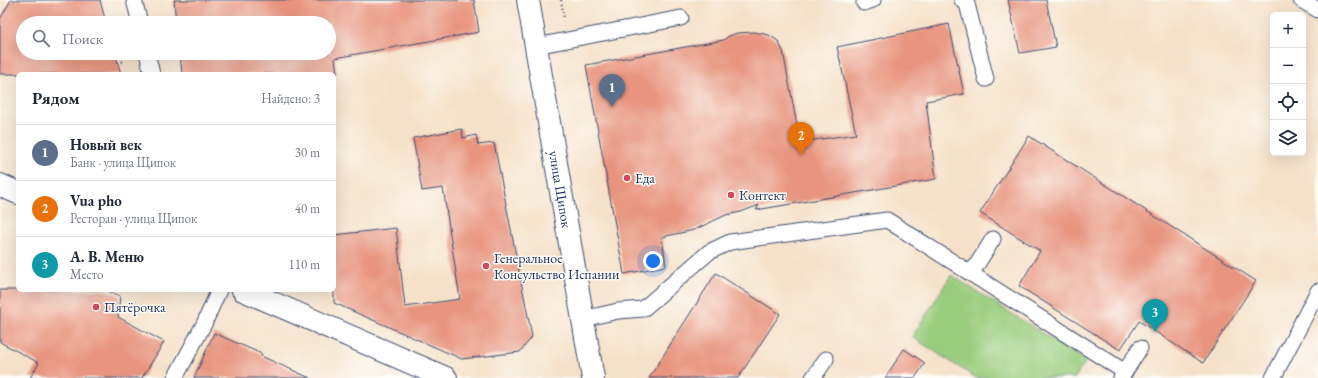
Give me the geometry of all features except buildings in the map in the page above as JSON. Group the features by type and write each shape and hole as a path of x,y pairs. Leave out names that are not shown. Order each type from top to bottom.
{"street":[{"name":"улица Щипок","path":"528,0 593,378"},
{"path":"0,185 16,192"},
{"path":"248,292 446,378"}],"lane":[{"path":"134,0 138,16"},
{"path":"962,0 967,4 986,79"},
{"path":"1301,0 1318,10"},
{"path":"536,46 681,18"},
{"path":"149,60 152,72"},
{"path":"583,319 618,311 643,309 709,252 730,242 887,220 1123,375 1140,348"},
{"path":"971,274 993,239"},
{"path":"1273,378 1318,291"},
{"path":"175,378 204,324 218,292"},
{"path":"813,378 826,359"}],"green space":[{"path":"951,275 1086,361 1075,378 976,378 912,337"}],"place":[{"name":"Новый век","path":"612,107"},
{"name":"Vua pho","path":"801,155"},
{"name":"Еда","path":"627,178"},
{"name":"Контект","path":"731,195"},
{"name":"Генеральное Консульство Испании","path":"486,266"},
{"name":"Пятёрочка","path":"96,307"},
{"name":"А. В. Меню","path":"1155,332"}]}
